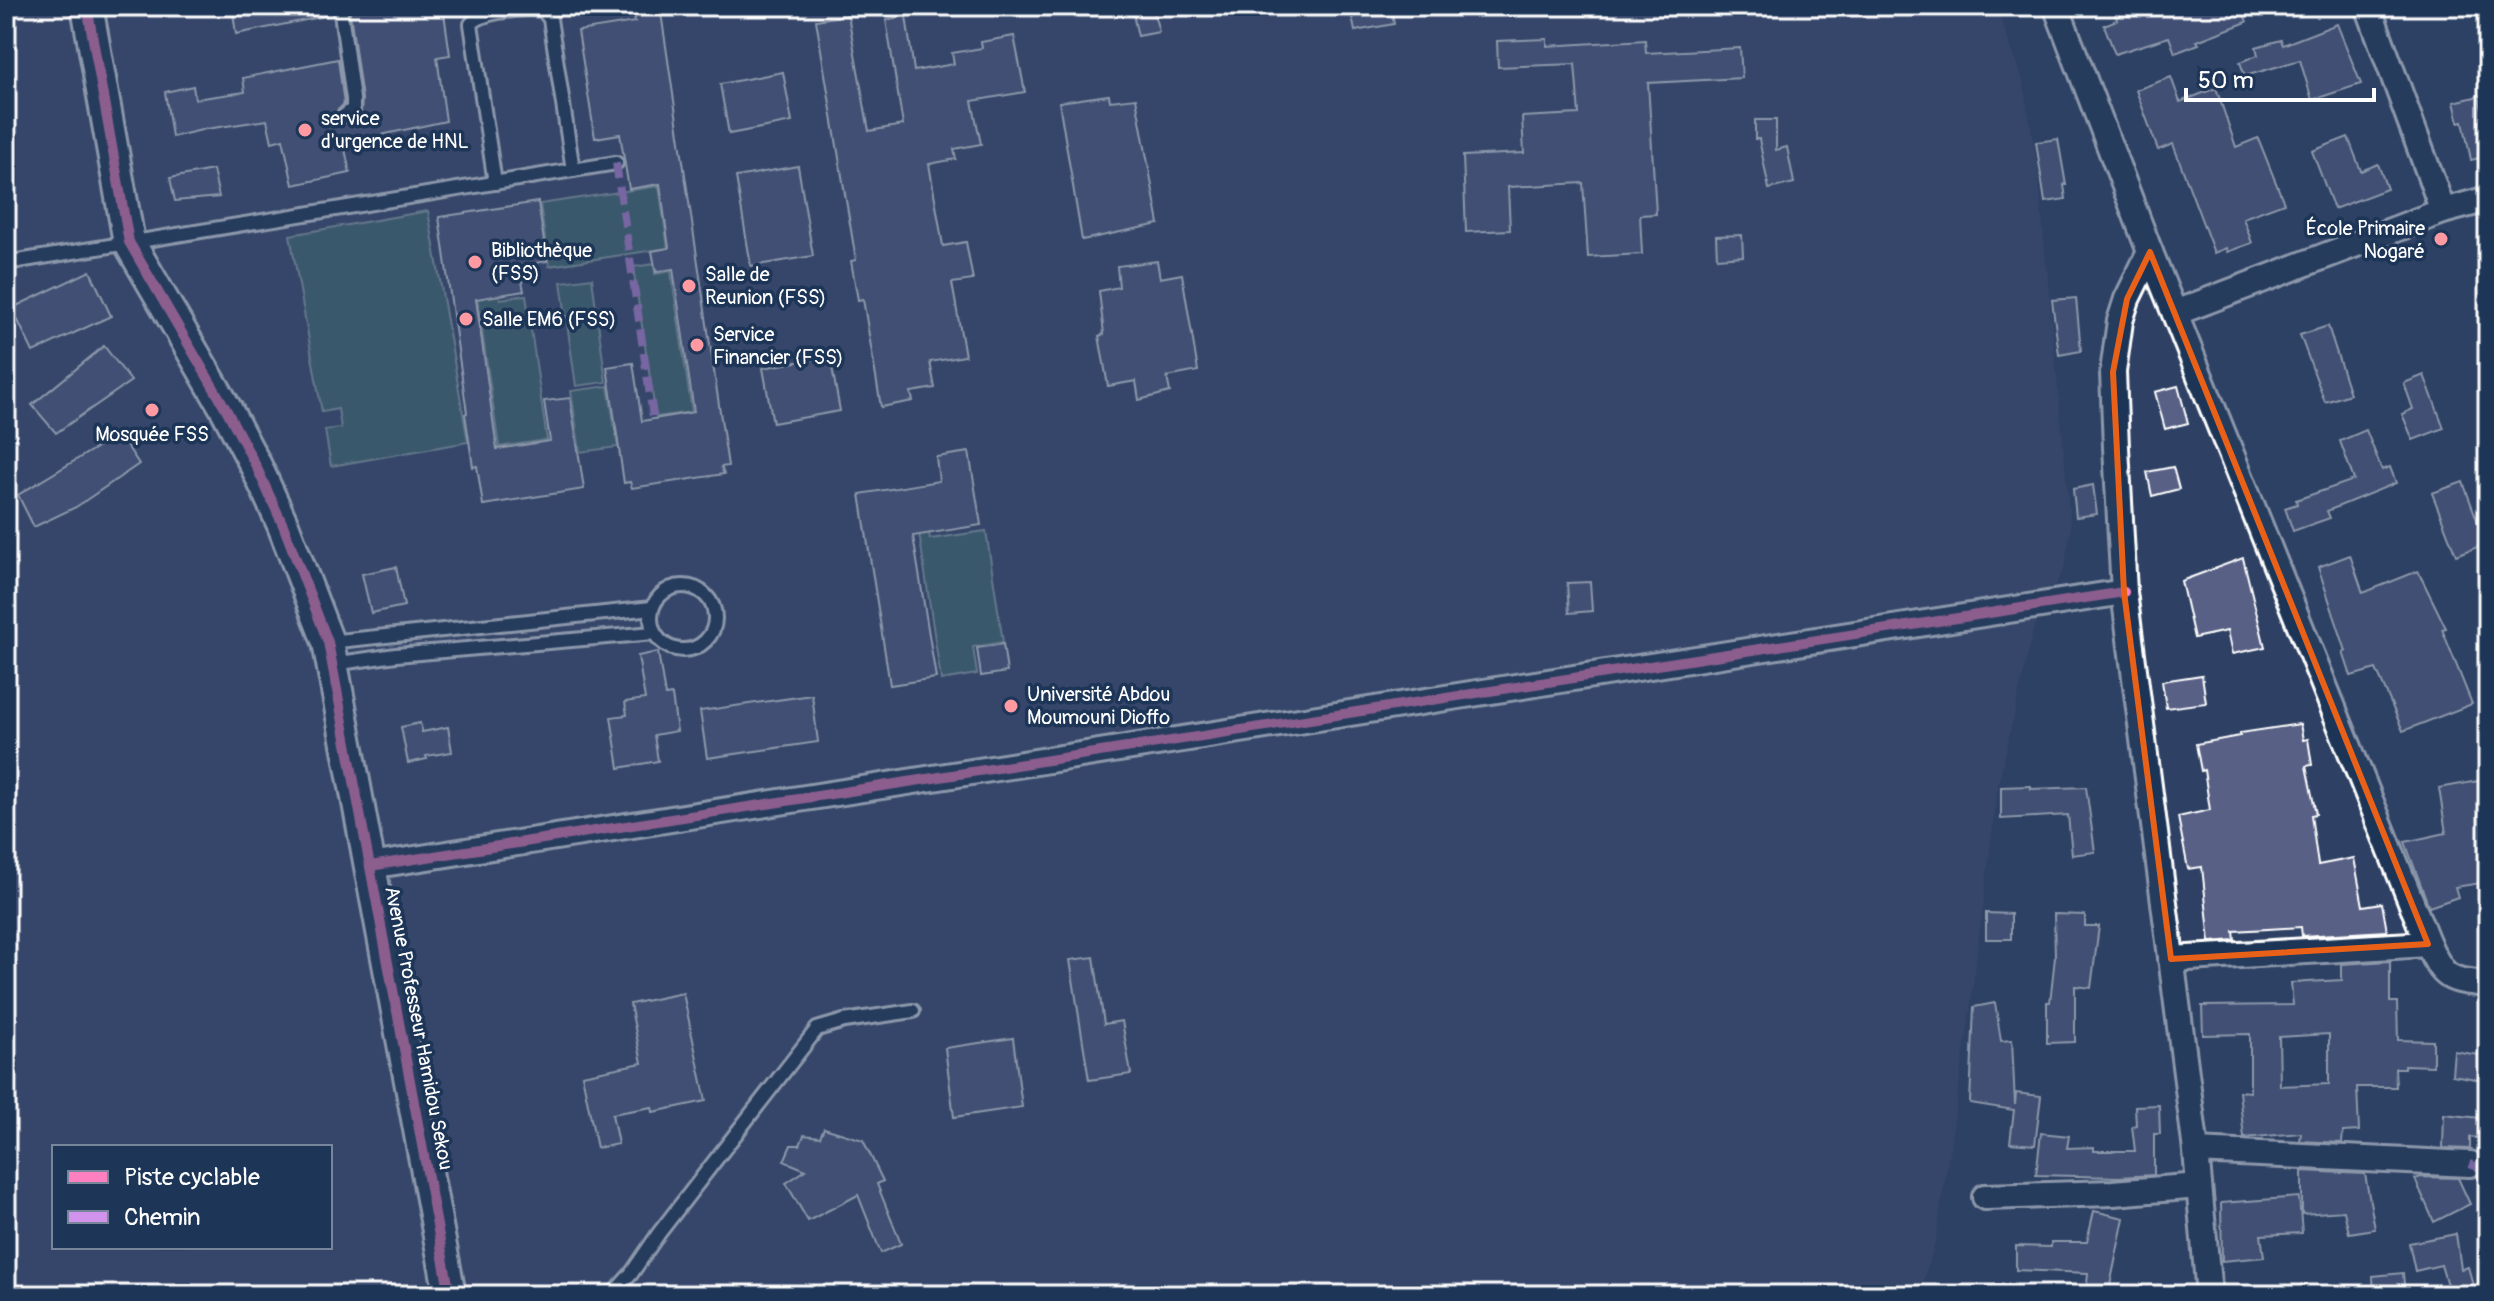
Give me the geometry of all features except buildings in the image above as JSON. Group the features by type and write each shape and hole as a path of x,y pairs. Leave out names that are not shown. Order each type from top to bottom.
{"street":[{"name":"Avenue Professeur Hamidou Sekou","path":"87,6 129,242 256,466 283,525 330,653 450,1295"},
{"path":"2056,6 2150,252 2428,944 2443,972 2456,980 2488,984"},
{"path":"2368,6 2443,211"},
{"path":"2175,313 2443,211 2488,199"},
{"path":"2150,252 2120,321 2113,372 2124,592 2196,1151 2209,1295"},
{"path":"370,866 2124,592"},
{"path":"2171,959 2428,944"},
{"path":"2196,1151 2470,1164"},
{"path":"1985,1197 2113,1193 2199,1186"}],"lane":[{"path":"340,6 353,99 353,109 345,115"},
{"path":"495,183 471,24 476,18 487,15 531,9 543,10 550,19 573,170"},
{"path":"6,263 616,163"},
{"path":"680,585 692,587 711,602 715,614 714,627 708,638 698,646 686,650 674,649 654,633 652,608 658,597 668,589 680,585"},
{"path":"330,653 652,608"},
{"path":"330,653 396,655 654,633"},
{"path":"612,1295 817,1029 844,1021 913,1011"}],"highlighted area":[{"path":"2150,252 2428,944 2171,959 2124,592 2113,372 2127,299"}],"shaded area":[{"name":"Université Abdou Moumouni Dioffo","path":"6,6 1996,6 2022,78 2037,164 2071,530 2064,568 2034,627 1998,785 1967,1033 1936,1239 1919,1295 6,1295"}],"green space":[{"path":"659,186 668,248 549,266 540,204"},
{"path":"428,211 468,442 331,466 325,430 341,428 338,409 322,412 290,235"},
{"path":"654,264 655,274 671,271 692,412 656,417 633,267"},
{"path":"592,278 606,382 576,386 561,282"},
{"path":"497,280 500,299 526,295 547,440 499,447 475,283"},
{"path":"608,386 618,447 580,452 571,391"},
{"path":"914,499 925,505 930,539 986,531 1003,642 973,647 977,674 941,680"}],"marked path":[{"path":"616,163 653,416"},
{"path":"2470,1164 2480,1168 2484,1175 2488,1250"}],"cycle path":[{"path":"87,6 129,242 256,466 283,525 328,642 450,1295"},
{"path":"370,866 2124,592"}],"place":[{"name":"service d'urgence de HNL","path":"305,130"},
{"name":"École Primaire Nogaré","path":"2441,239"},
{"name":"Bibliothèque (FSS)","path":"475,262"},
{"name":"Salle de Reunion (FSS)","path":"689,286"},
{"name":"Salle EM6 (FSS)","path":"466,319"},
{"name":"Service Financier (FSS)","path":"697,345"},
{"name":"Mosquée FSS","path":"152,410"},
{"name":"Université Abdou Moumouni Dioffo","path":"1011,706"}]}
